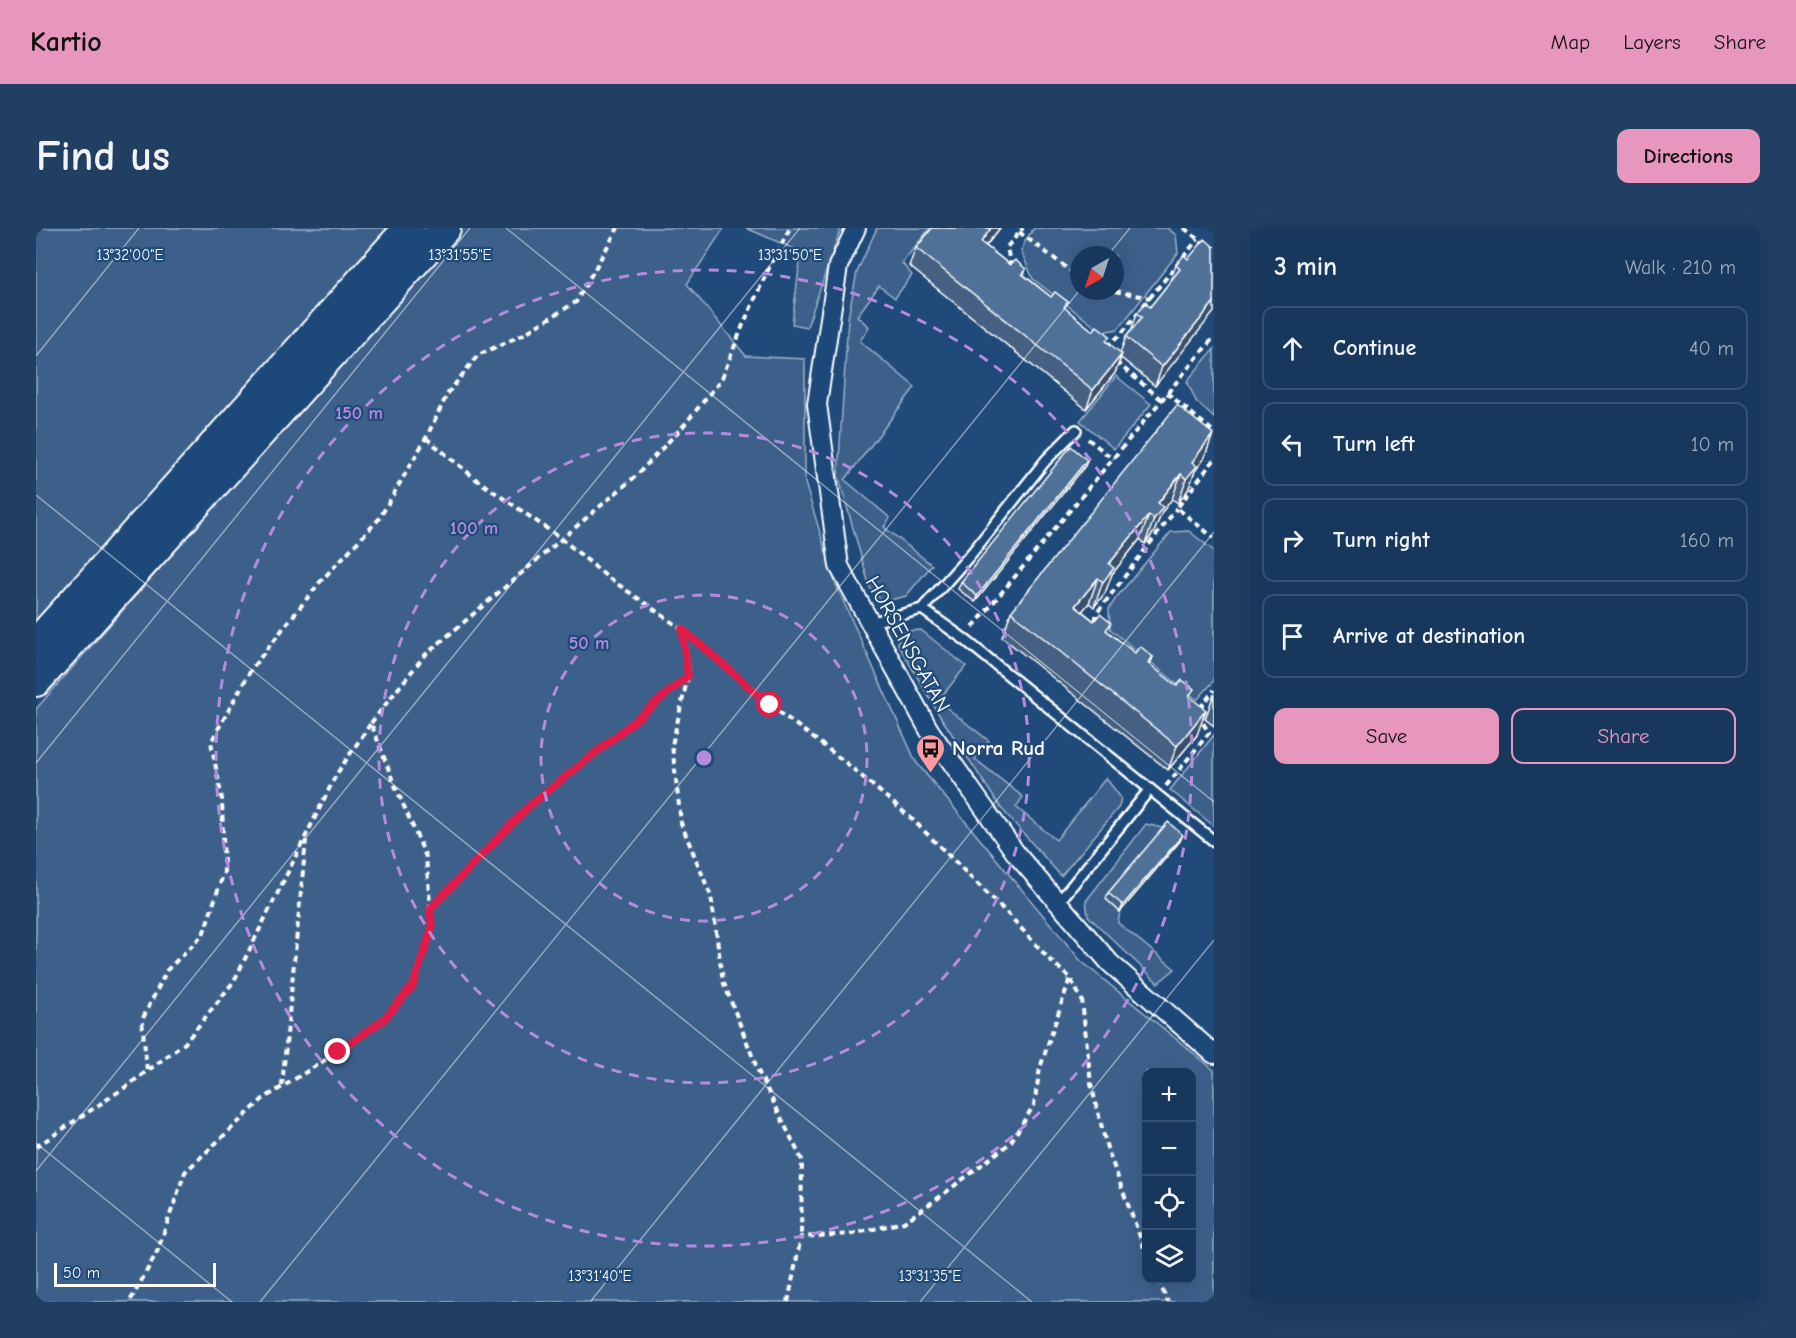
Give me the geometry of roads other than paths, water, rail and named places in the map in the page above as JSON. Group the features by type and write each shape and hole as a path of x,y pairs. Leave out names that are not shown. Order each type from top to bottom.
{"main road":[{"path":"36,644 409,228"},
{"path":"36,681 445,228"}],"street":[{"name":"HORSENSGATAN","path":"856,228 838,266 817,404 839,566 929,730 1017,855 1110,963 1214,1054"}],"lane":[{"path":"869,623 922,609 971,554 1046,460 1076,430"},
{"path":"922,609 964,639 1214,841"},
{"path":"1058,903 1150,789"}],"place":[{"name":"Norra Rud","path":"931,774"}]}
